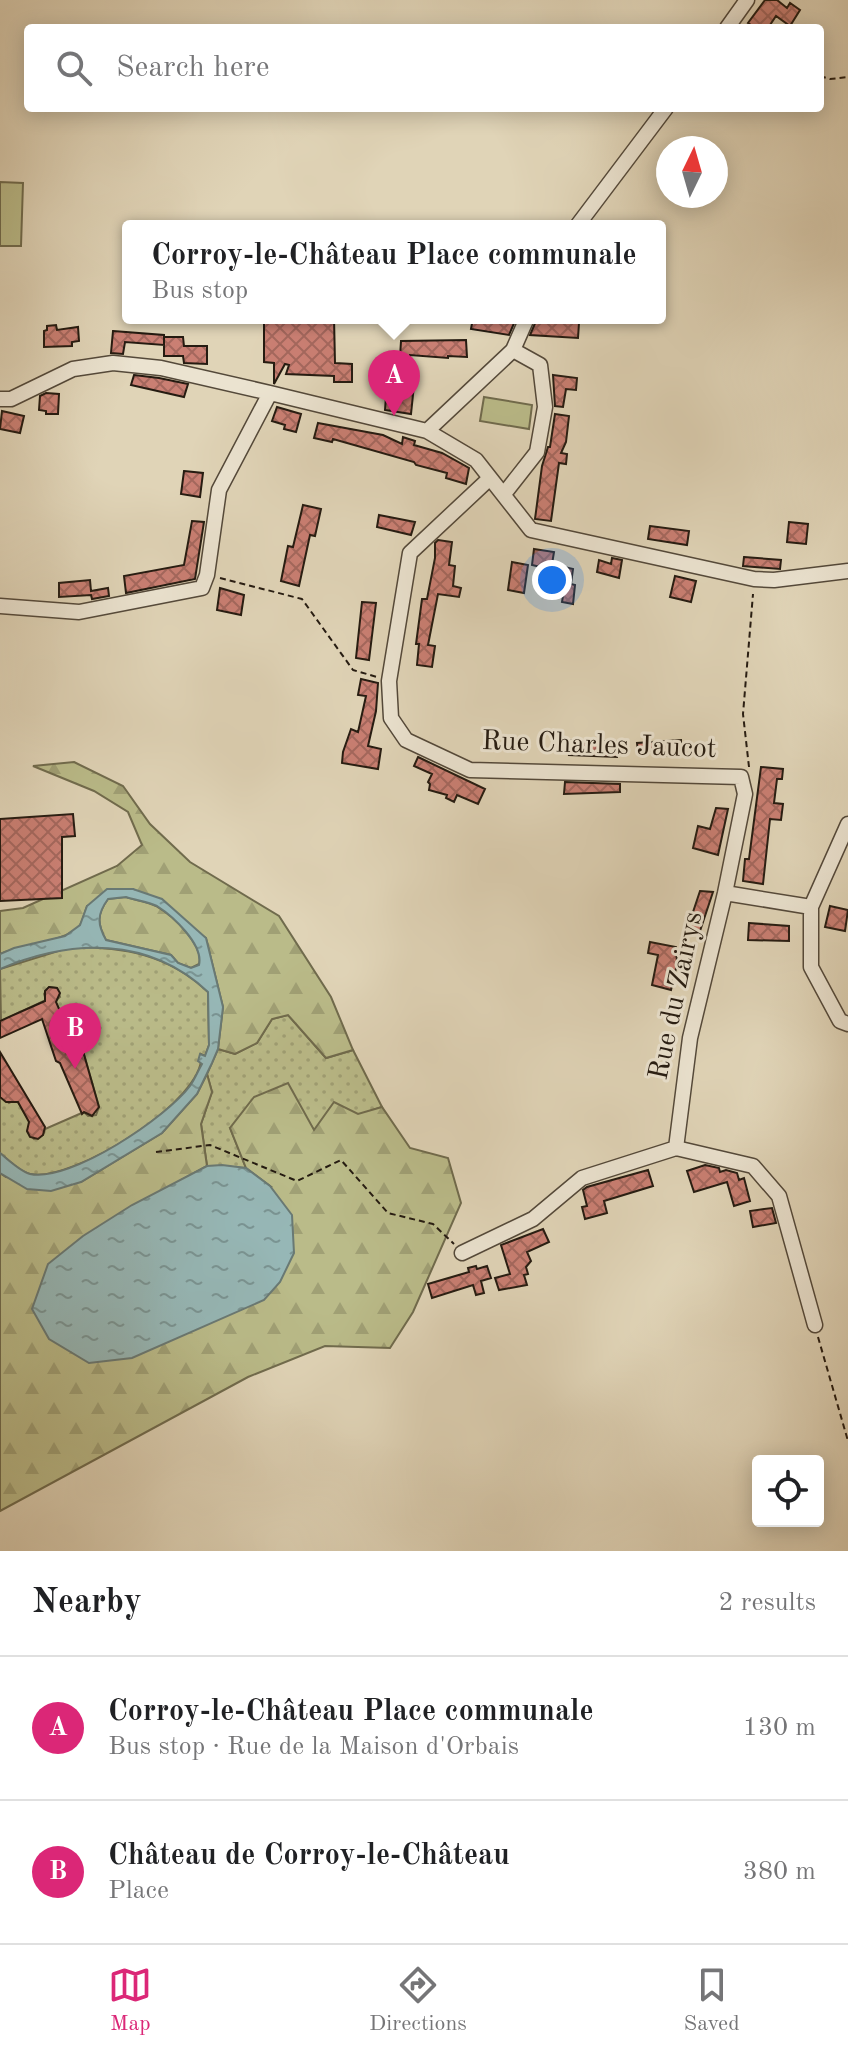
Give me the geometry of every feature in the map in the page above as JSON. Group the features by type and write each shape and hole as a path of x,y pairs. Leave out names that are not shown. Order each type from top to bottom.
{"street":[{"path":"730,24 747,0"},
{"path":"582,220 663,112"},
{"path":"427,431 513,350 524,324"},
{"path":"504,494 537,452 545,407 540,365 513,350"},
{"path":"0,399 11,399 73,369 113,363 161,368 427,431 476,460 531,530 754,579 774,580 848,571"},
{"path":"0,606 79,612 202,588 207,575 219,490 270,393"},
{"name":"Rue Charles Jaucot","path":"490,478 410,553 389,681 391,718 406,740 470,770 741,777 745,794 725,893"},
{"path":"848,824 811,907 811,967 840,1021 848,1024"},
{"name":"Rue du Zairys","path":"676,1148 690,1038 725,893 811,907"},
{"path":"462,1253 533,1219 582,1178 676,1148 753,1166 779,1196 815,1325"}],"path":[{"path":"824,77 848,77"},
{"path":"207,575 302,599 353,670 389,681"},
{"path":"741,777 749,768 743,714 754,579"},
{"path":"156,1152 210,1145 297,1181 341,1160 388,1213 433,1224 462,1253"},
{"path":"815,1325 848,1441"}],"green space":[{"path":"0,182 23,183 21,246 0,246"},
{"path":"484,397 532,405 529,429 480,421"},
{"path":"74,762 123,786 150,824 190,862 279,916 331,997 353,1050 326,1058 288,1015 272,1019 257,1043 235,1054 218,1049 223,1007 206,938 133,889 87,906 80,925 74,931 0,954 0,911 23,908 117,866 142,845 128,812 94,791 33,766"},
{"path":"126,897 156,906 171,917 197,948 199,964 191,968 178,963 171,955 106,940 100,924 102,909 108,899"},
{"path":"71,947 144,955 193,979 208,992 209,1045 205,1056 201,1054 197,1072 183,1093 134,1135 75,1166 49,1174 30,1174 0,1153 0,1096 9,1103 16,1099 31,1124 27,1131 34,1139 43,1135 45,1129 84,1112 88,1116 96,1115 99,1107 83,1051 88,1041 83,1034 71,1035 55,1001 60,997 57,988 49,987 44,994 46,1000 1,1021 0,969"},
{"path":"288,1015 326,1058 353,1050 382,1107 314,1130 300,1109 230,1128 246,1168 207,1166 201,1124 212,1092 207,1074 218,1049 235,1054 257,1043 272,1019"},
{"path":"207,1074 212,1092 201,1124 207,1166 183,1179 270,1186 246,1168 230,1128 254,1097 288,1083 314,1130 334,1102 358,1114 382,1107 410,1148 448,1158 461,1203 413,1312 390,1348 325,1346 248,1377 0,1511 0,1173 6,1177 81,1182 162,1133 197,1094"}],"water":[{"path":"107,889 133,889 162,899 206,938 223,1007 218,1049 197,1094 162,1133 81,1182 51,1191 27,1189 0,1173 0,1153 30,1174 47,1174 92,1158 140,1130 178,1099 193,1081 202,1064 198,1061 200,1054 205,1056 209,1045 208,992 161,961 135,952 81,948 27,959 0,969 0,954 65,936 80,925 87,906","holes":["126,897 157,906 179,924 197,949 199,965 191,968 178,963 171,955 106,940 100,919 104,904 108,899"]},
{"path":"207,1166 246,1168 270,1186 292,1215 294,1253 280,1282 264,1300 132,1358 89,1363 49,1339 32,1309 48,1264 83,1236 132,1205"}],"building":[{"path":"765,0 777,0 787,8 790,3 800,10 791,24 776,16 771,24 748,23"},
{"path":"264,324 334,324 335,363 352,364 352,382 334,382 334,376 286,374 289,365 285,364 274,384 274,363 264,362"},
{"path":"472,324 514,324 509,335 471,329"},
{"path":"535,324 579,324 578,338 530,335"},
{"path":"56,325 57,330 78,327 79,341 72,342 72,346 44,347 44,331 47,326"},
{"path":"113,331 164,335 164,345 125,342 123,354 111,353"},
{"path":"164,337 183,337 184,346 207,346 207,364 184,363 183,356 164,356"},
{"path":"466,340 467,357 410,355 408,384 414,385 411,414 385,410 389,356 400,357 401,341"},
{"path":"134,375 188,384 184,397 131,385"},
{"path":"553,375 577,378 576,390 566,389 563,407 555,406"},
{"path":"59,394 58,414 46,414 46,411 39,410 40,396"},
{"path":"277,407 301,414 296,432 272,421"},
{"path":"2,411 24,416 20,433 0,429"},
{"path":"555,414 569,416 566,442 561,453 567,454 566,464 559,463 551,521 535,519 542,466 550,447"},
{"path":"318,423 383,435 402,444 403,437 415,441 414,445 442,453 469,468 466,484 446,478 447,473 414,462 333,439 332,442 314,438"},
{"path":"184,471 203,473 200,497 181,494"},
{"path":"303,505 321,509 315,536 310,535 299,586 281,581 288,546 293,547"},
{"path":"379,515 415,522 411,535 377,527"},
{"path":"192,521 204,522 195,579 126,593 124,576 184,565"},
{"path":"789,522 808,524 806,544 787,542"},
{"path":"650,526 689,531 687,545 648,539"},
{"path":"438,540 452,542 449,565 455,566 453,586 461,588 459,597 438,594 428,645 435,646 432,667 417,665 419,644 416,644 422,599 427,599"},
{"path":"534,549 554,552 552,564 573,569 573,604 562,602 563,596 557,594 558,586 546,584 545,568 532,565"},
{"path":"744,557 781,560 780,569 743,566"},
{"path":"612,558 622,560 619,578 597,572 599,560 611,564"},
{"path":"512,562 528,565 524,593 508,590"},
{"path":"675,576 696,581 691,602 670,597"},
{"path":"90,580 91,591 108,588 109,596 92,599 91,595 59,597 59,583"},
{"path":"220,588 244,595 241,615 217,610"},
{"path":"362,602 376,603 369,660 356,658"},
{"path":"361,679 378,683 376,711 368,746 381,749 378,769 342,763 351,729 358,732 366,696 358,695"},
{"path":"571,740 597,743 618,741 617,757 569,755"},
{"path":"681,740 681,754 664,756 663,750 638,752 637,743"},
{"path":"418,757 485,789 478,804 457,795 454,802 446,798 447,795 429,790 428,782 432,774 414,766"},
{"path":"761,767 783,769 782,779 777,779 774,803 783,804 781,820 770,819 763,884 743,881 745,859 749,859"},
{"path":"565,782 620,784 620,792 564,794"},
{"path":"716,808 728,809 718,855 693,848 698,826 710,829"},
{"path":"73,814 75,836 62,837 62,898 0,901 0,819"},
{"path":"700,891 713,892 699,934 687,930"},
{"path":"830,906 848,910 845,931 825,927"},
{"path":"749,923 789,926 789,941 748,940"},
{"path":"650,942 676,947 677,964 671,990 652,985 658,955 648,953"},
{"path":"49,987 57,988 60,993 56,1002 70,1034 83,1034 88,1041 83,1051 99,1107 92,1116 82,1114 60,1063 56,1061 42,1019 0,1038 0,1021 45,1001 45,991"},
{"path":"0,1052 45,1127 38,1139 30,1137 27,1131 29,1122 18,1102 6,1102 0,1097"},
{"path":"705,1165 719,1168 720,1172 737,1173 739,1180 744,1178 750,1201 734,1206 727,1182 694,1192 687,1171"},
{"path":"648,1170 653,1186 604,1201 607,1213 585,1219 582,1207 587,1206 583,1190"},
{"path":"772,1208 776,1223 753,1227 750,1211"},
{"path":"543,1229 549,1242 527,1252 531,1261 526,1267 528,1274 524,1275 527,1285 499,1290 495,1278 510,1274 501,1245"},
{"path":"476,1266 477,1269 487,1266 491,1278 481,1281 484,1293 476,1295 473,1285 432,1298 428,1284 469,1272 468,1268"}],"place":[{"name":"Corroy-le-Château Place communale","path":"394,416"},
{"name":"Château de Corroy-le-Château","path":"75,1069"}]}
